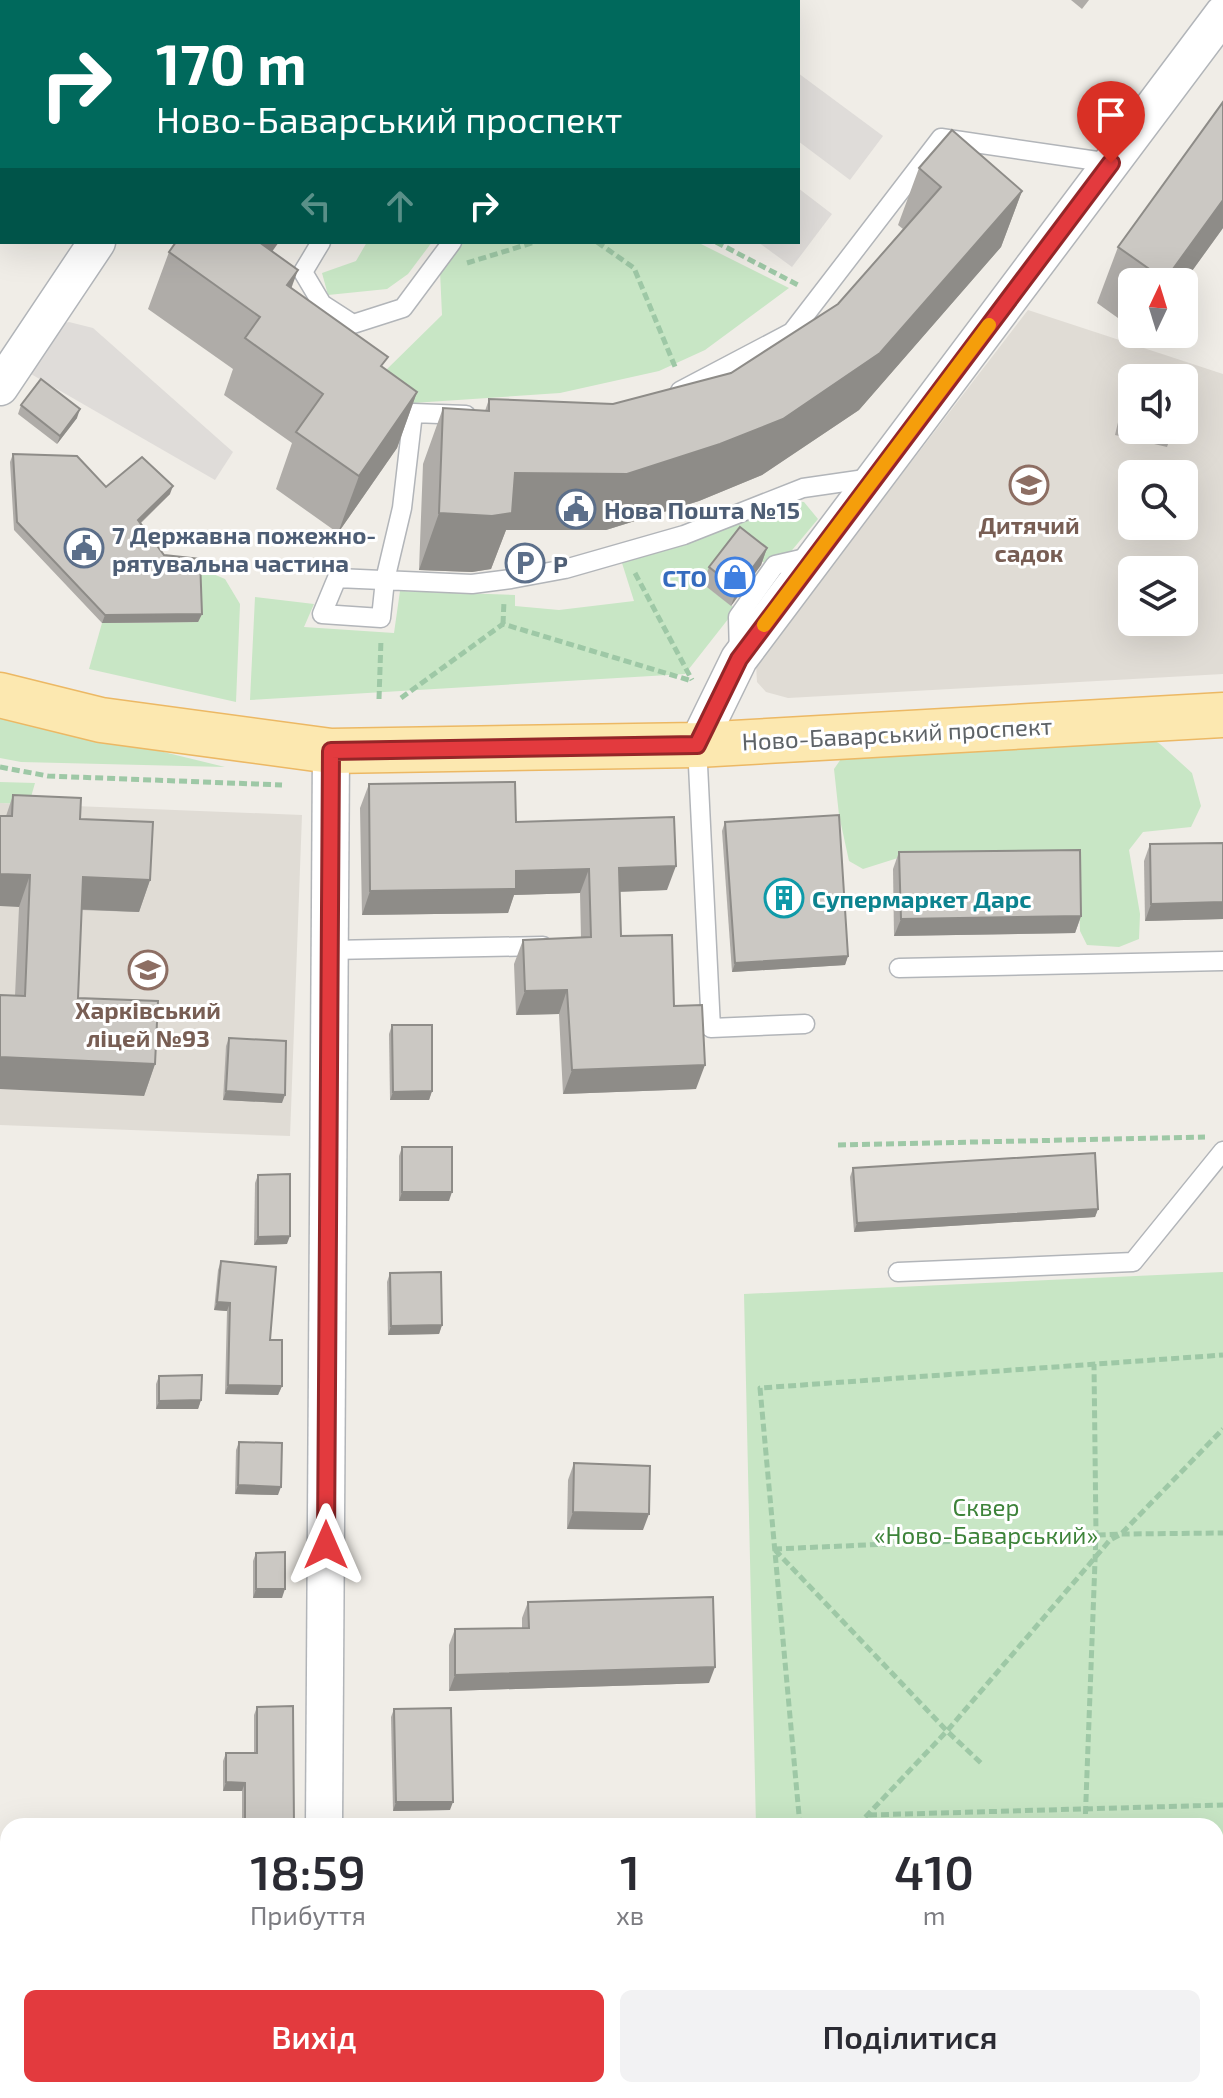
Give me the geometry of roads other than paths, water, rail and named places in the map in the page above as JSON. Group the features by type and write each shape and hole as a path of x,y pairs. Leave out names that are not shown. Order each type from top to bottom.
{"main road":[{"name":"Ново-Баварський проспект","path":"0,695 331,769 1223,715"}],"street":[{"path":"697,745 739,659 1223,14"},
{"path":"0,387 96,244"},
{"path":"324,1818 331,769"}],"lane":[{"path":"656,397 684,389 792,332 941,138 1111,163"},
{"path":"320,244 303,272 322,304 353,324 403,308 451,244"},
{"path":"491,416 413,413 402,508 385,580 381,618 322,614 337,578 385,580 472,584 565,569 684,535 803,488 875,477"},
{"path":"697,745 711,1028 805,1024"},
{"path":"330,950 557,946"},
{"path":"899,968 1223,961"},
{"path":"898,1272 1133,1262 1223,1151"}],"place":[{"name":"Дитячий садок","path":"1029,485"},
{"name":"Нова Пошта №15","path":"576,509"},
{"name":"7 Державна пожежно- рятувальна частина","path":"84,548"},
{"name":"Р","path":"525,563"},
{"name":"СТО","path":"735,577"},
{"name":"Супермаркет Дарс","path":"784,898"},
{"name":"Харківський ліцей №93","path":"148,970"}],"park label":[{"name":"Сквер «Ново-Баварський»","path":"986,1520"}]}
